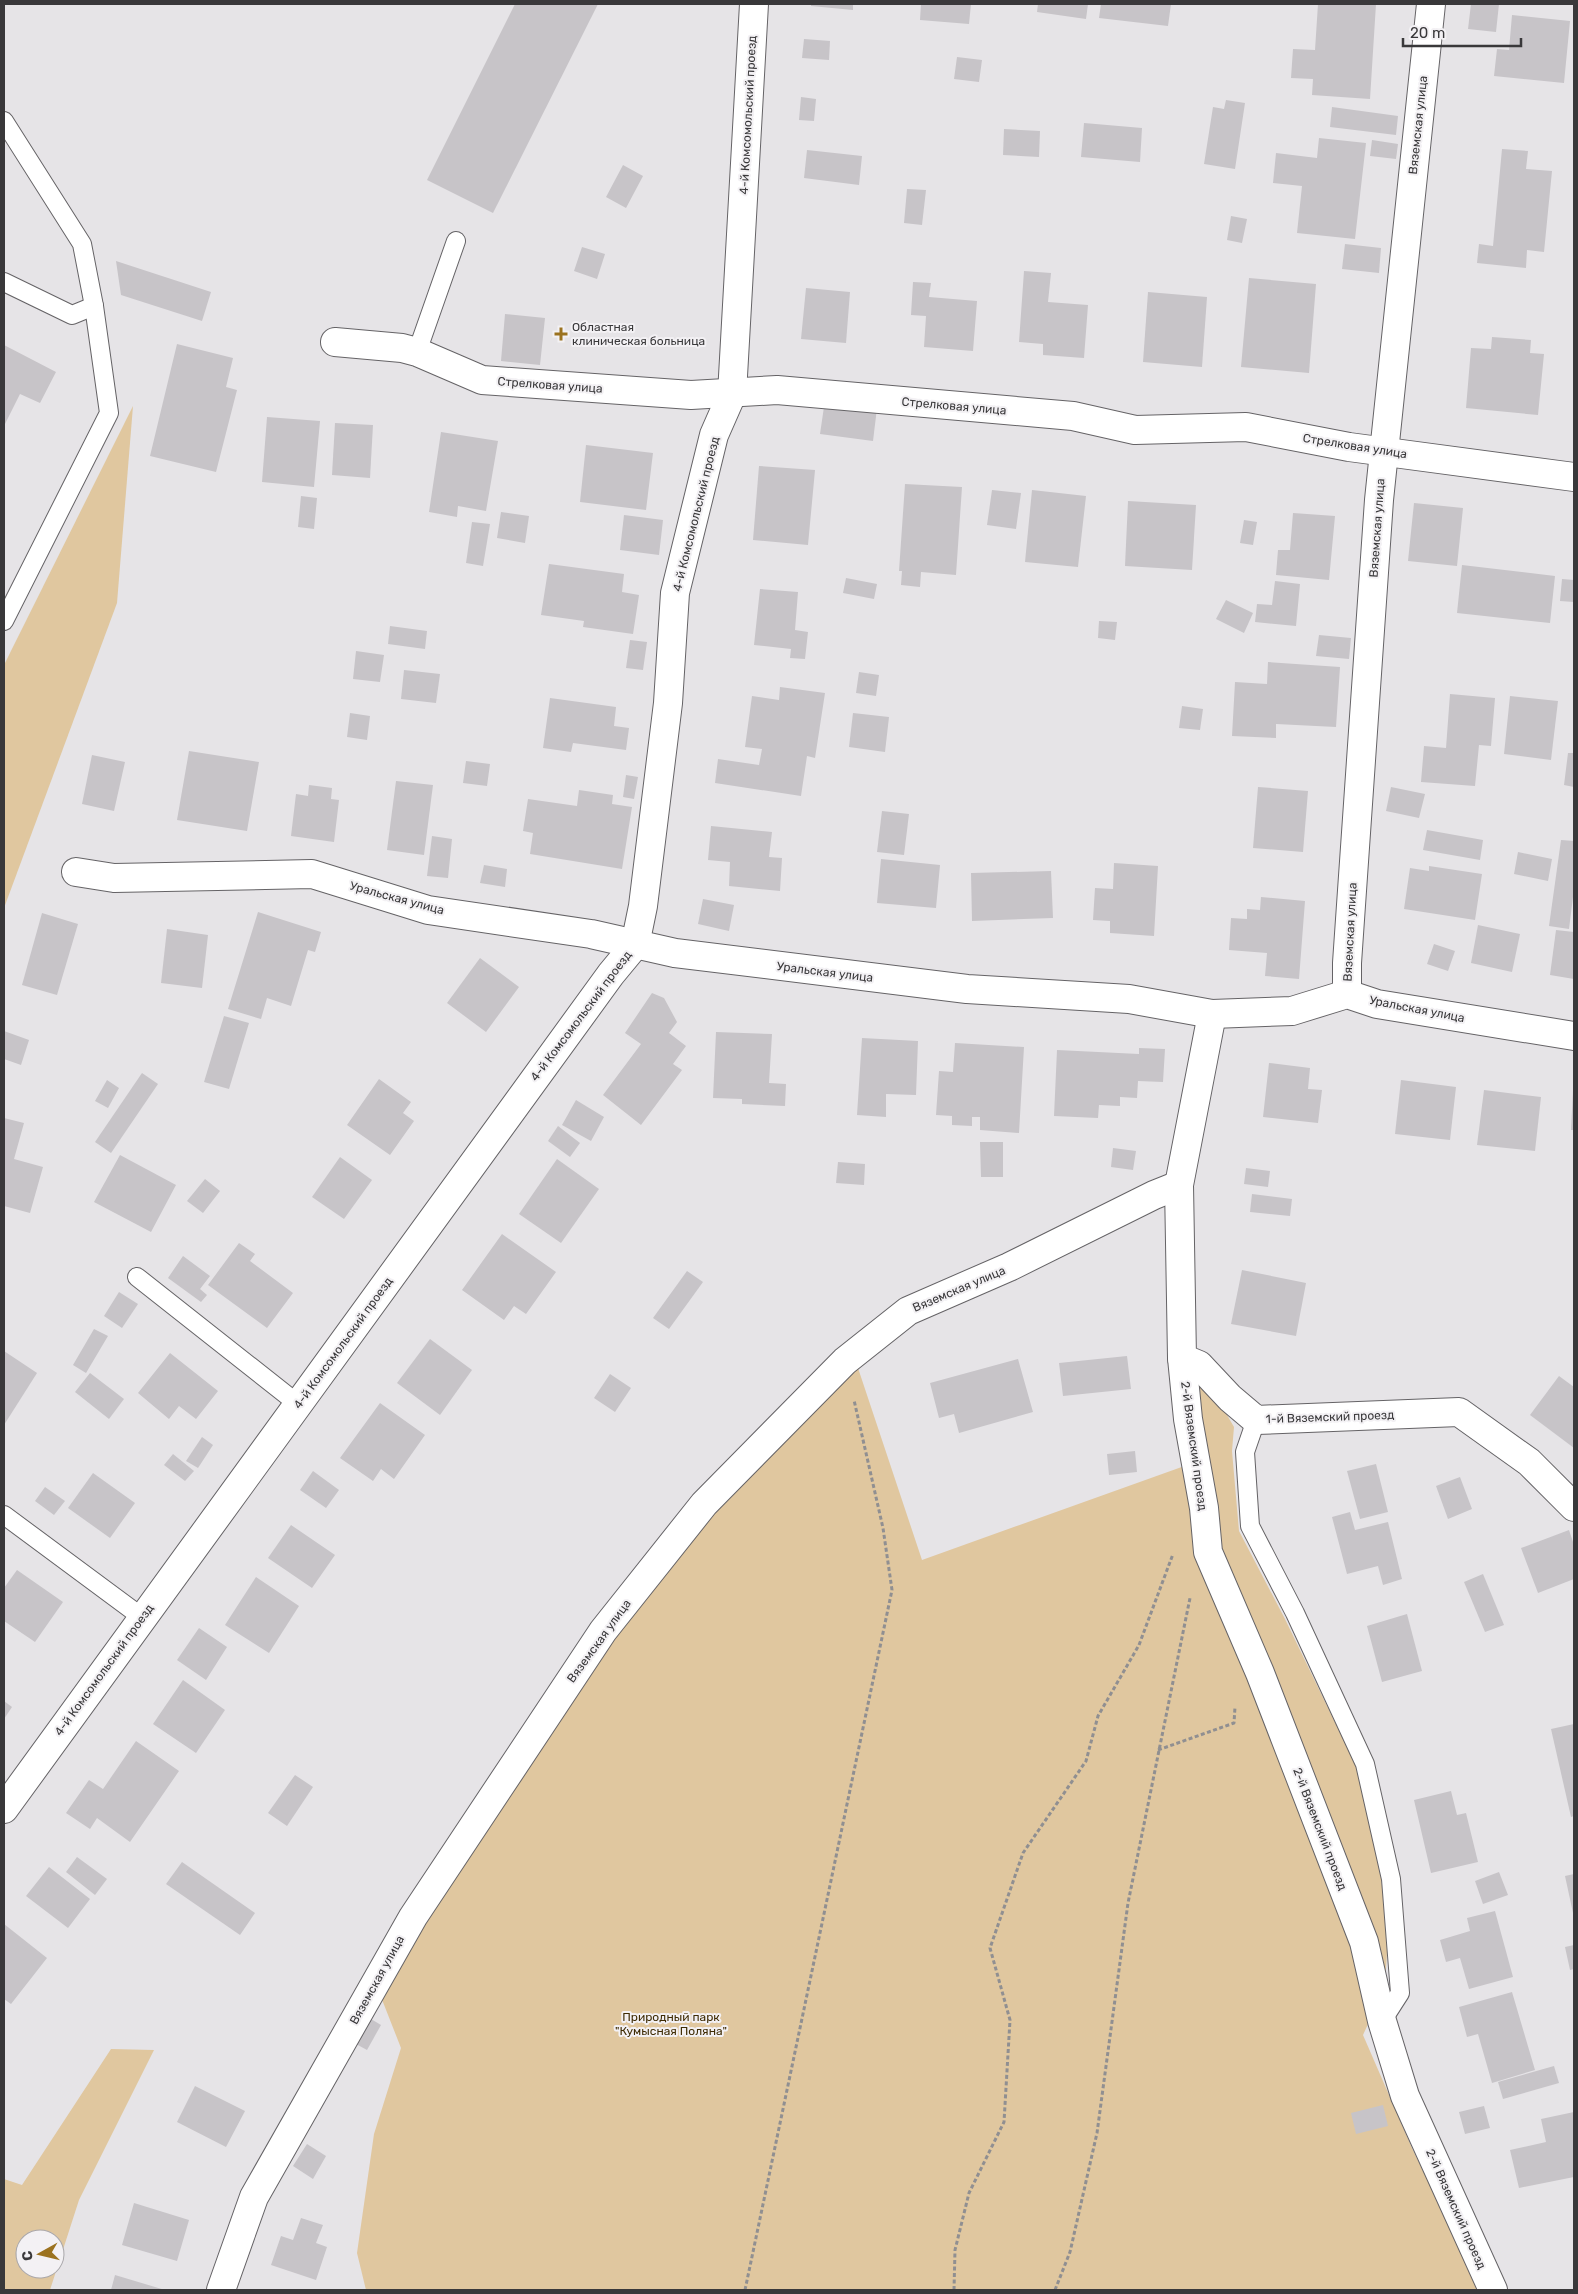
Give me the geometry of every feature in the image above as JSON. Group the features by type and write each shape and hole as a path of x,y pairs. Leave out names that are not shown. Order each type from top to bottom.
{"street":[{"name":"4-й Комсомольский проезд","path":"4,1809 599,990 635,945 642,906 668,703 675,592 714,435 732,394 754,4"},
{"name":"Вяземская улица","path":"1347,994 1347,963 1378,510 1431,4"},
{"name":"Стрелковая улица","path":"335,342 402,348 417,352 482,380 691,395 777,390 1064,415 1135,430 1246,427 1384,452 1574,477"},
{"name":"Уральская улица","path":"76,872 114,878 312,874 428,910 591,934 675,953 967,989 1129,999 1212,1014 1292,1010 1347,994 1377,1004 1574,1036"},
{"path":"1182,1358 1179,1185 1212,1014"},
{"name":"Вяземская улица","path":"221,2290 254,2197 413,1916 598,1639 704,1504 845,1361 908,1311 1009,1267 1154,1195 1179,1185"},
{"name":"1-й Вяземский проезд","path":"1182,1358 1199,1365 1230,1398 1256,1420 1458,1412 1529,1462 1574,1507"},
{"name":"2-й Вяземский проезд","path":"1182,1358 1188,1419 1204,1508 1208,1552 1260,1674 1364,1942 1382,2021 1405,2096 1493,2290"}],"lane":[{"path":"4,121 82,244 94,306 109,413 4,621"},
{"path":"417,352 456,241"},
{"path":"4,282 72,315 94,306"},
{"path":"137,1277 298,1404"},
{"path":"1256,1420 1245,1452 1250,1526 1295,1613 1365,1764 1391,1879 1400,1993 1382,2021"},
{"path":"4,1515 143,1618"}],"path":[{"path":"745,2290 892,1590 883,1528 845,1361"},
{"path":"954,2290 955,2250 969,2193 1004,2122 1010,2020 990,1948 1023,1853 1086,1761 1098,1716 1139,1644 1175,1548"},
{"path":"1055,2290 1070,2252 1097,2133 1128,1903 1157,1750 1188,1601 1208,1552"},
{"path":"1157,1750 1234,1723 1238,1683 1260,1674"}],"green space":[{"path":"133,406 117,603 4,908 4,665"},
{"name":"Природный парк \"Кумысная Поляна\"","path":"857,1365 922,1560 1204,1459 1197,1382 1223,1408 1234,1427 1232,1451 1239,1531 1285,1619 1358,1770 1381,1878 1388,1935 1385,1987 1363,2035 1412,2148 1480,2290 366,2290 357,2253 374,2134 401,2048 379,1992 608,1633 716,1507"},
{"path":"111,2049 154,2050 79,2200 65,2243 65,2229 15,2229 15,2279 54,2279 50,2290 4,2290 4,2179 22,2185"}],"building":[{"path":"515,4 598,4 493,213 427,180"},
{"path":"811,4 853,4 853,10 811,6"},
{"path":"921,4 971,4 969,24 920,20"},
{"path":"1038,4 1088,4 1086,19 1037,12"},
{"path":"1101,4 1171,4 1168,26 1099,18"},
{"path":"1318,4 1376,4 1370,99 1312,95 1313,79 1291,78 1293,49 1315,50"},
{"path":"1471,4 1499,4 1496,32 1468,29"},
{"path":"1512,15 1570,21 1564,83 1494,76 1497,49 1509,50"},
{"path":"804,39 830,41 829,60 802,58"},
{"path":"957,57 982,60 979,82 954,79"},
{"path":"801,97 816,99 814,121 799,120"},
{"path":"1226,100 1245,103 1235,169 1204,164 1213,107 1224,109"},
{"path":"1332,107 1398,116 1396,135 1330,127"},
{"path":"1084,123 1142,128 1140,162 1081,157"},
{"path":"1004,129 1040,131 1039,157 1003,155"},
{"path":"1319,138 1366,143 1355,239 1297,233 1302,186 1273,183 1276,153 1317,158"},
{"path":"1372,140 1398,144 1396,159 1370,156"},
{"path":"1502,149 1528,151 1526,169 1552,171 1544,252 1527,250 1526,268 1477,263 1479,244 1493,246"},
{"path":"807,150 862,156 859,185 804,178"},
{"path":"623,165 643,176 626,208 606,197"},
{"path":"907,189 926,190 922,225 904,223"},
{"path":"1231,216 1247,219 1242,243 1227,240"},
{"path":"1345,244 1381,248 1379,273 1342,269"},
{"path":"582,247 605,254 597,279 574,271"},
{"path":"116,261 211,292 202,321 121,295"},
{"path":"1024,271 1051,273 1048,302 1088,305 1084,358 1043,355 1043,344 1019,342"},
{"path":"1249,278 1316,284 1309,373 1241,367"},
{"path":"913,282 931,283 929,297 977,301 973,351 924,347 926,316 911,315"},
{"path":"806,288 850,292 846,343 801,339"},
{"path":"1148,292 1207,297 1202,367 1143,362"},
{"path":"505,314 545,318 540,365 501,361"},
{"path":"1492,337 1531,340 1530,353 1544,354 1538,415 1466,408 1471,348 1491,349"},
{"path":"177,344 233,358 226,387 237,390 216,472 150,456"},
{"path":"4,345 56,372 40,403 20,394 4,426"},
{"path":"825,400 877,408 873,441 820,434"},
{"path":"267,417 320,421 314,487 262,482"},
{"path":"335,423 373,425 370,478 332,475"},
{"path":"441,432 498,441 486,511 458,506 457,517 429,512"},
{"path":"586,445 653,453 646,510 580,502"},
{"path":"759,466 815,470 808,545 753,540"},
{"path":"905,484 962,487 956,575 921,572 920,587 901,585 902,571 899,571"},
{"path":"992,490 1021,493 1016,529 987,525"},
{"path":"1032,490 1086,496 1078,567 1025,562"},
{"path":"301,496 317,498 314,529 298,527"},
{"path":"1128,501 1196,505 1192,570 1125,566"},
{"path":"1414,503 1463,508 1457,566 1408,561"},
{"path":"501,512 529,516 525,543 497,538"},
{"path":"1293,513 1335,516 1329,580 1276,575 1278,550 1290,550"},
{"path":"624,515 663,520 659,555 620,550"},
{"path":"1244,520 1257,522 1253,545 1240,543"},
{"path":"472,522 490,524 483,566 466,563"},
{"path":"549,564 624,574 622,592 639,595 633,634 583,627 584,621 541,615"},
{"path":"1462,565 1555,576 1550,623 1457,613"},
{"path":"846,578 877,584 874,599 843,593"},
{"path":"1562,579 1574,580 1574,602 1560,601"},
{"path":"1275,581 1300,584 1296,626 1255,622 1257,604 1272,605"},
{"path":"760,589 798,592 795,630 808,632 805,659 790,658 791,649 754,645"},
{"path":"1226,600 1253,613 1244,633 1216,619"},
{"path":"1099,621 1117,622 1115,640 1098,638"},
{"path":"390,626 427,631 425,649 388,644"},
{"path":"1319,635 1351,638 1349,659 1316,656"},
{"path":"630,640 647,642 643,670 626,668"},
{"path":"356,651 384,655 380,682 353,679"},
{"path":"1268,662 1340,667 1336,727 1276,724 1276,738 1232,736 1235,682 1267,684"},
{"path":"404,670 440,674 436,703 401,699"},
{"path":"859,672 879,675 876,696 856,693"},
{"path":"780,687 825,693 815,758 807,756 801,796 715,783 718,759 759,765 762,749 745,747 752,696 779,700"},
{"path":"1450,694 1495,698 1491,746 1479,745 1475,786 1421,782 1424,746 1446,748"},
{"path":"1510,696 1558,701 1551,760 1504,754"},
{"path":"550,698 616,707 614,726 629,728 626,750 573,743 571,752 543,748"},
{"path":"1182,706 1203,709 1200,730 1179,728"},
{"path":"350,713 370,716 367,740 347,737"},
{"path":"853,713 889,717 885,752 849,747"},
{"path":"189,751 259,762 247,831 177,820"},
{"path":"1568,753 1574,753 1574,787 1564,785"},
{"path":"92,755 125,762 114,811 82,804"},
{"path":"466,761 490,764 487,786 463,783"},
{"path":"626,775 638,777 634,799 623,797"},
{"path":"396,781 433,785 424,855 387,850"},
{"path":"309,785 332,788 331,799 339,800 334,842 291,836 296,794 308,796"},
{"path":"1258,787 1308,791 1303,852 1253,848"},
{"path":"1391,787 1425,794 1419,818 1386,811"},
{"path":"579,790 613,795 612,804 632,807 622,869 530,854 533,833 523,831 528,799 577,806"},
{"path":"882,811 909,814 904,855 877,852"},
{"path":"711,826 772,832 769,857 782,858 780,891 729,886 730,862 708,860"},
{"path":"1427,830 1483,840 1480,860 1423,850"},
{"path":"432,836 452,839 448,878 427,876"},
{"path":"1561,840 1574,841 1574,889 1569,929 1549,926"},
{"path":"1518,852 1552,859 1548,881 1514,874"},
{"path":"881,859 940,865 936,908 877,903"},
{"path":"1114,863 1158,866 1154,936 1110,933 1110,921 1093,920 1095,888 1113,889"},
{"path":"484,865 507,869 505,887 480,883"},
{"path":"1429,866 1482,874 1475,920 1404,909 1410,868 1429,871"},
{"path":"1051,871 1053,918 972,921 971,873"},
{"path":"1261,897 1305,901 1299,979 1265,976 1267,953 1229,950 1231,918 1247,919 1247,909 1260,910"},
{"path":"703,899 734,905 729,931 698,924"},
{"path":"258,912 321,932 315,952 308,950 291,1006 267,998 261,1019 228,1009"},
{"path":"42,913 78,924 57,995 22,985"},
{"path":"1478,925 1520,934 1512,972 1471,963"},
{"path":"167,929 208,935 202,988 161,983"},
{"path":"1556,930 1574,932 1574,979 1550,975"},
{"path":"1434,944 1455,951 1448,971 1427,964"},
{"path":"480,958 519,987 486,1032 447,1003"},
{"path":"652,993 664,998 677,1022 669,1033 686,1046 673,1064 682,1070 641,1125 603,1095 641,1044 625,1033"},
{"path":"224,1016 249,1023 229,1089 204,1082"},
{"path":"4,1031 29,1040 21,1065 4,1059"},
{"path":"716,1032 772,1034 769,1083 786,1084 785,1106 742,1104 742,1099 713,1098"},
{"path":"862,1038 918,1041 916,1095 886,1094 886,1117 857,1115"},
{"path":"955,1043 1024,1047 1019,1133 980,1130 980,1117 972,1117 972,1126 952,1125 952,1116 936,1115 939,1071 953,1072"},
{"path":"1139,1048 1165,1049 1163,1082 1138,1081 1137,1098 1120,1097 1120,1106 1099,1105 1098,1118 1054,1116 1057,1050 1139,1054"},
{"path":"1269,1063 1310,1068 1308,1089 1322,1090 1318,1123 1263,1117"},
{"path":"142,1073 158,1084 111,1153 95,1142"},
{"path":"379,1079 411,1102 403,1113 414,1121 390,1155 347,1125"},
{"path":"107,1080 119,1088 108,1108 95,1101"},
{"path":"1401,1080 1456,1087 1450,1140 1395,1134"},
{"path":"1484,1090 1541,1097 1535,1151 1477,1145"},
{"path":"1573,1091 1574,1130 1571,1130"},
{"path":"576,1100 604,1117 591,1141 562,1125"},
{"path":"4,1118 24,1123 14,1159 43,1167 30,1213 4,1206"},
{"path":"558,1126 580,1143 570,1157 548,1141"},
{"path":"980,1142 1003,1142 1003,1177 981,1177"},
{"path":"1113,1148 1136,1151 1133,1170 1111,1167"},
{"path":"120,1155 176,1185 151,1232 94,1202"},
{"path":"340,1157 372,1180 344,1219 312,1197"},
{"path":"557,1159 599,1189 561,1243 519,1214"},
{"path":"838,1162 865,1164 864,1185 836,1183"},
{"path":"1246,1168 1270,1171 1268,1187 1244,1184"},
{"path":"205,1179 220,1191 203,1213 187,1201"},
{"path":"1252,1194 1292,1199 1290,1216 1250,1212"},
{"path":"502,1234 556,1272 526,1314 514,1306 504,1320 462,1290"},
{"path":"239,1243 255,1254 250,1261 293,1293 267,1328 208,1285"},
{"path":"183,1256 210,1276 200,1289 207,1295 201,1302 168,1278"},
{"path":"1242,1270 1306,1283 1296,1336 1231,1324"},
{"path":"687,1271 703,1282 669,1329 653,1318"},
{"path":"119,1292 138,1304 122,1328 104,1316"},
{"path":"94,1329 108,1336 86,1373 73,1365"},
{"path":"430,1339 472,1370 440,1415 397,1383"},
{"path":"4,1351 37,1373 4,1425"},
{"path":"170,1353 218,1391 196,1419 179,1406 169,1419 138,1393"},
{"path":"1127,1356 1131,1389 1063,1396 1059,1363"},
{"path":"1018,1359 1033,1412 959,1433 954,1414 939,1418 930,1383"},
{"path":"90,1373 124,1399 109,1419 75,1392"},
{"path":"610,1374 631,1388 615,1412 594,1398"},
{"path":"1559,1376 1574,1387 1574,1448 1530,1415"},
{"path":"380,1403 425,1435 394,1479 381,1469 373,1481 340,1458"},
{"path":"202,1437 213,1445 198,1468 186,1461"},
{"path":"1135,1451 1137,1472 1109,1475 1107,1454"},
{"path":"173,1454 194,1471 185,1481 164,1465"},
{"path":"1376,1464 1388,1512 1360,1519 1347,1471"},
{"path":"313,1471 339,1490 326,1508 300,1490"},
{"path":"93,1473 135,1503 110,1538 68,1508"},
{"path":"1460,1477 1472,1509 1448,1519 1436,1486"},
{"path":"45,1487 65,1501 54,1515 35,1501"},
{"path":"1350,1512 1355,1530 1388,1522 1402,1579 1383,1585 1378,1566 1347,1574 1332,1517"},
{"path":"291,1525 335,1555 312,1588 268,1558"},
{"path":"1569,1530 1574,1545 1574,1579 1538,1593 1521,1548"},
{"path":"17,1570 63,1602 35,1642 4,1621 4,1588"},
{"path":"1483,1574 1504,1625 1485,1632 1464,1582"},
{"path":"256,1577 299,1606 269,1653 225,1625"},
{"path":"1407,1614 1422,1671 1382,1682 1367,1626"},
{"path":"199,1628 227,1647 206,1680 177,1660"},
{"path":"183,1680 225,1710 196,1753 153,1724"},
{"path":"4,1701 12,1707 4,1719"},
{"path":"1574,1724 1574,1816 1571,1817 1551,1729"},
{"path":"136,1741 179,1771 130,1842 97,1818 90,1829 66,1813 89,1780 103,1789"},
{"path":"295,1775 313,1787 287,1826 268,1813"},
{"path":"1451,1791 1457,1815 1466,1813 1478,1862 1431,1873 1414,1800"},
{"path":"77,1857 107,1879 95,1895 66,1872"},
{"path":"182,1862 255,1913 240,1935 166,1884"},
{"path":"49,1867 90,1899 68,1928 26,1896"},
{"path":"1499,1872 1508,1895 1483,1904 1475,1881"},
{"path":"1574,1874 1574,1913 1573,1913 1565,1876"},
{"path":"1495,1911 1513,1977 1469,1989 1460,1958 1446,1962 1440,1940 1470,1931 1467,1918"},
{"path":"4,1924 47,1958 11,2004 4,1999"},
{"path":"1574,1945 1574,1969 1570,1970 1565,1947"},
{"path":"1512,1992 1535,2070 1492,2083 1478,2034 1467,2037 1459,2007"},
{"path":"371,2019 381,2025 367,2050 356,2044"},
{"path":"1554,2066 1559,2083 1503,2099 1498,2082"},
{"path":"195,2086 245,2111 226,2147 177,2122"},
{"path":"1383,2105 1388,2126 1356,2134 1351,2113"},
{"path":"1484,2106 1490,2128 1465,2134 1459,2112"},
{"path":"1574,2112 1574,2177 1519,2188 1510,2150 1546,2142 1541,2119"},
{"path":"307,2144 326,2156 313,2179 293,2166"},
{"path":"134,2203 189,2220 177,2261 122,2245"},
{"path":"301,2218 323,2225 316,2243 327,2247 316,2280 271,2265 281,2236 293,2240"},
{"path":"115,2275 165,2290 111,2290"}],"place":[{"name":"Областная клиническая больница","path":"561,334"}]}
